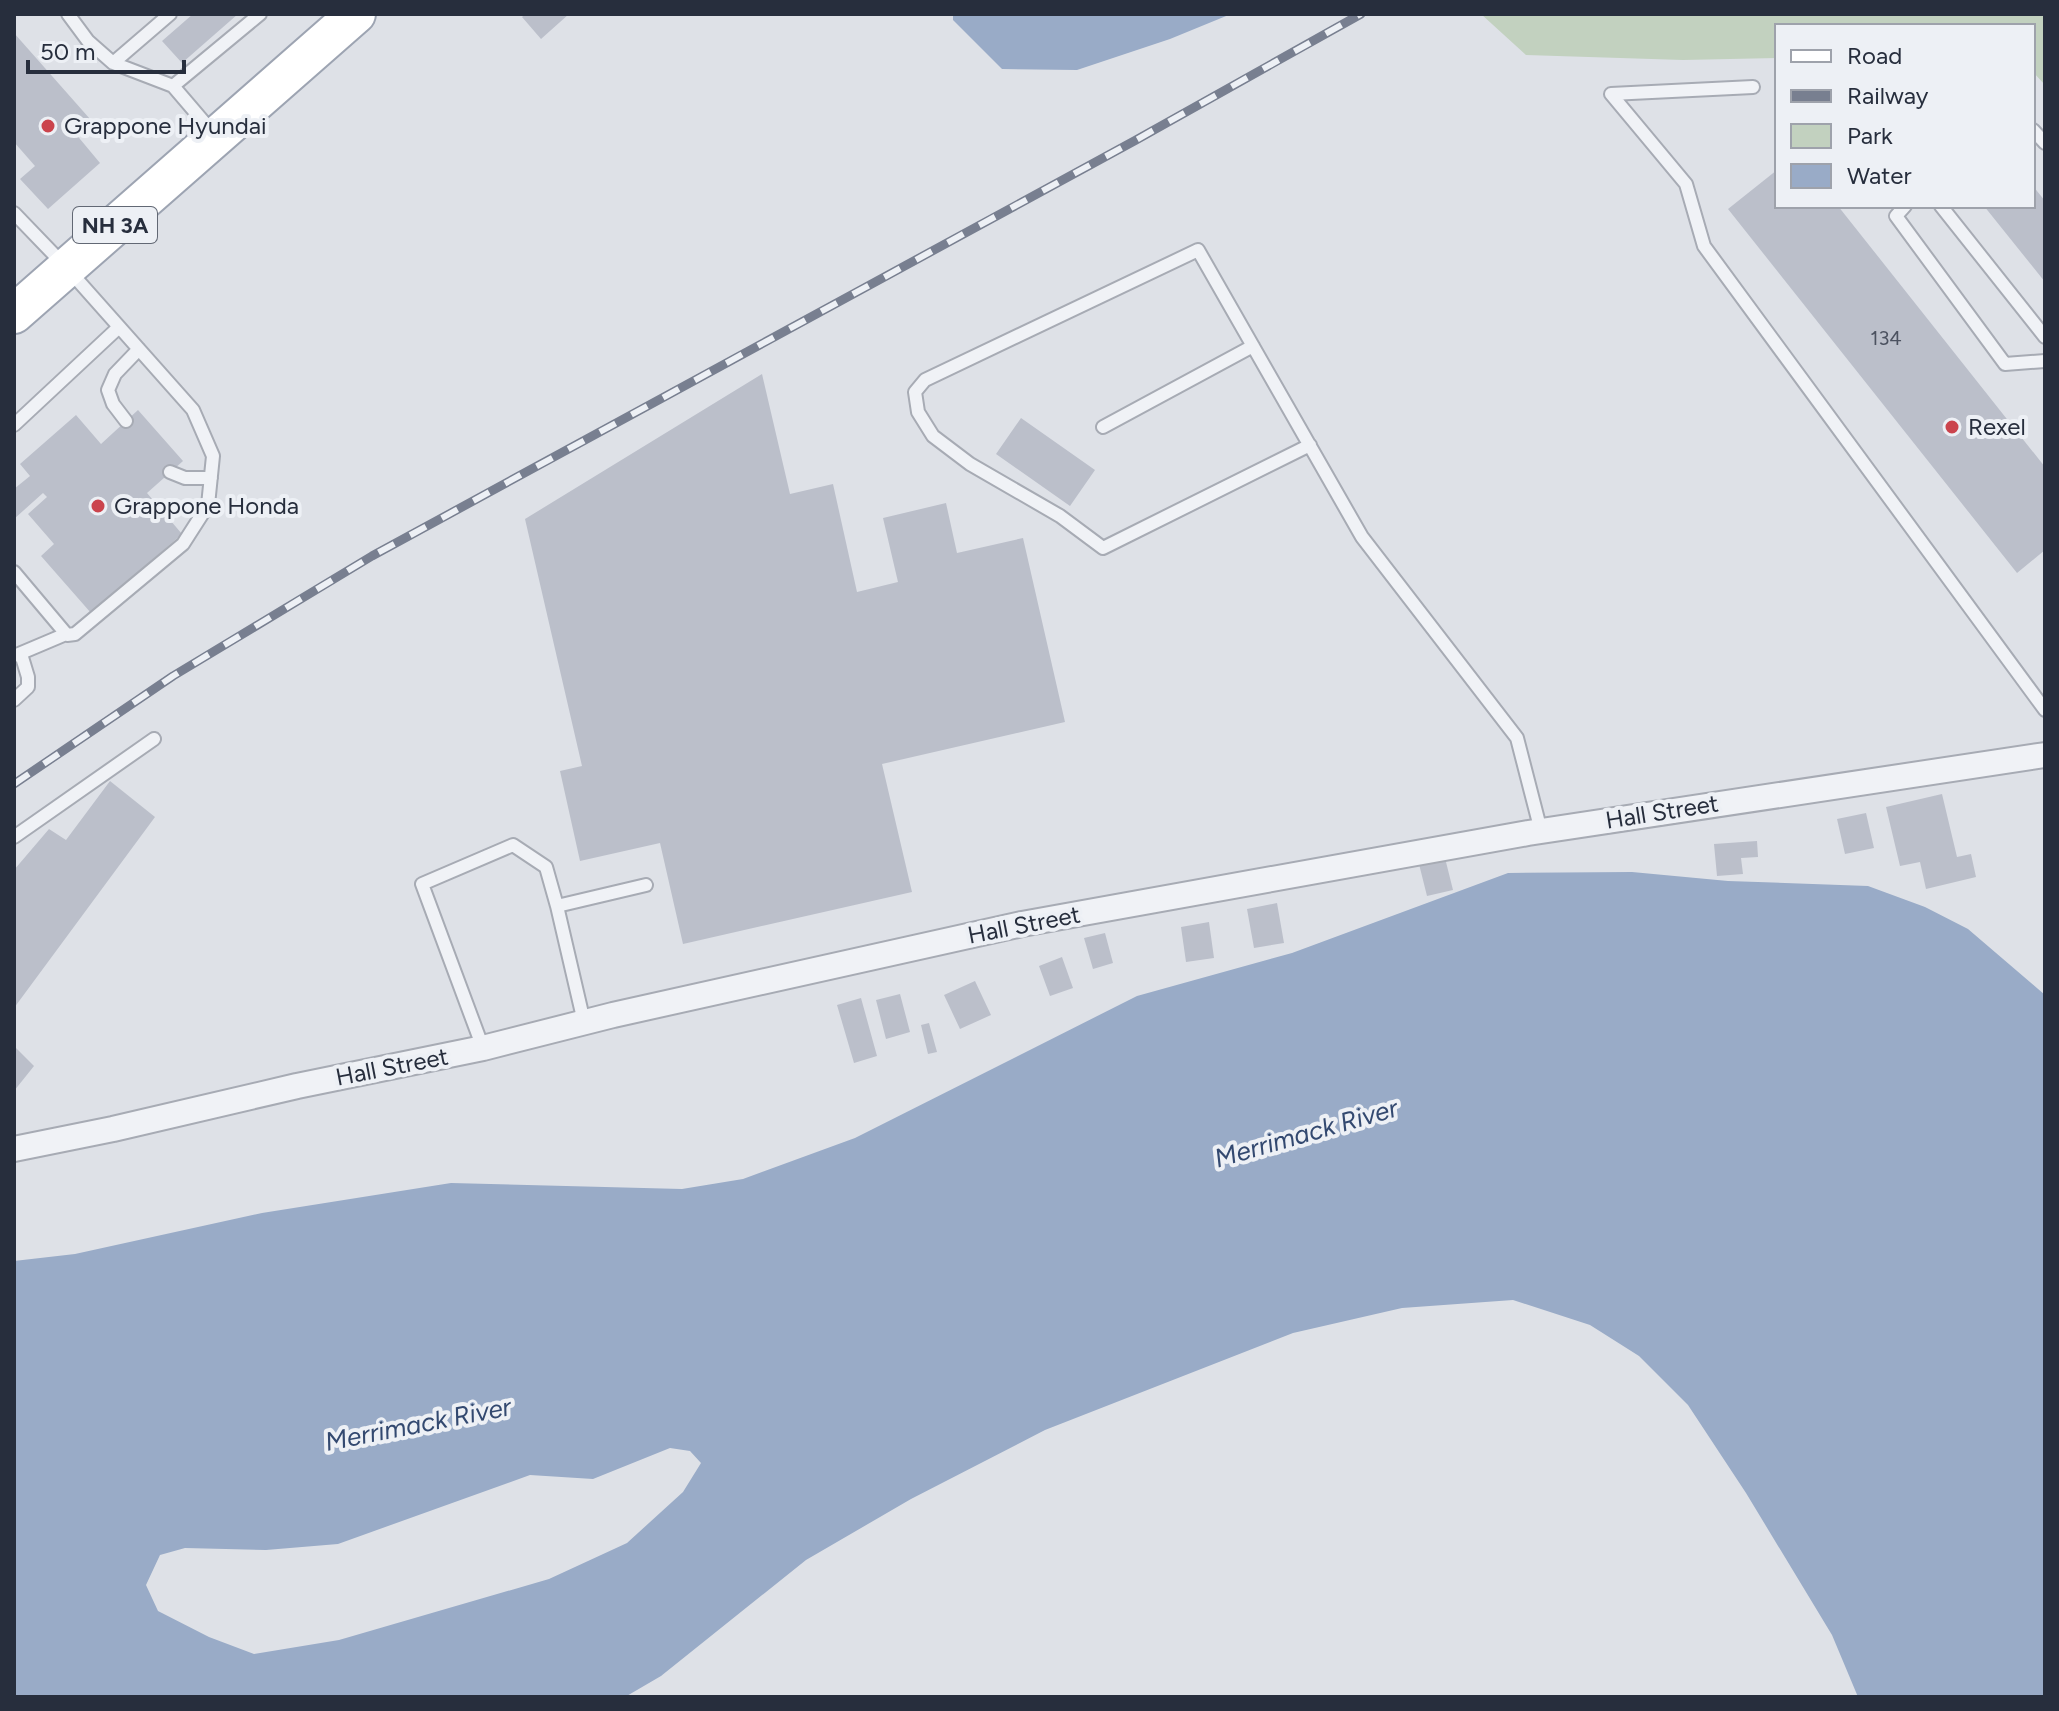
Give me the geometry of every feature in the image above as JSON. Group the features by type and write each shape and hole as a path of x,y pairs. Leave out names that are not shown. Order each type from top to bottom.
{"main road":[{"name":"NH 3A","path":"14,314 356,14"}],"street":[{"name":"Hall Street","path":"14,1149 483,1048 584,1022 1022,924 1541,831 2045,755"}],"lane":[{"path":"68,14 88,41 113,63 173,86 217,137"},
{"path":"113,63 170,14"},
{"path":"173,86 260,14"},
{"path":"1753,87 1611,94 1686,184 1704,246 2045,710"},
{"path":"1903,208 1896,216 2005,364 2045,361"},
{"path":"1943,208 2045,337"},
{"path":"14,213 193,410 213,456 208,505 183,544 75,634 66,634 18,655 28,677 28,687 14,700"},
{"path":"1310,445 1103,548 1060,516 970,464 933,436 918,412 915,392 925,380 1198,250 1310,445 1362,537 1517,738 1541,831"},
{"path":"14,425 119,327"},
{"path":"1103,427 1253,346"},
{"path":"126,421 113,404 108,390 115,374 139,349"},
{"path":"170,472 185,478 211,478"},
{"path":"14,572 66,634"},
{"path":"2029,688 2045,685"},
{"path":"14,837 154,739"},
{"path":"483,1048 422,884 513,845 546,867 584,1022"},
{"path":"557,906 646,885"}],"green space":[{"path":"1481,14 2045,14 2045,85 2035,74 2035,24 1775,24 1775,58 1683,60 1526,55"}],"water":[{"path":"953,14 1231,14 1170,39 1077,70 1002,69 953,20"},
{"name":"Merrimack River","path":"1632,872 1728,881 1868,886 1925,907 1968,929 2045,995 2045,1697 1858,1697 1832,1635 1746,1493 1688,1405 1639,1356 1590,1325 1513,1300 1402,1308 1293,1333 1045,1430 911,1499 806,1560 661,1676 625,1697 14,1697 14,1261 75,1254 262,1213 451,1183 682,1189 743,1179 855,1138 1137,996 1292,953 1508,873","holes":["670,1448 690,1451 701,1463 683,1492 627,1543 549,1579 339,1640 254,1654 209,1637 158,1611 146,1585 160,1555 185,1548 266,1550 338,1544 530,1475 593,1479"]}],"building":[{"path":"193,14 238,14 182,63 162,41"},
{"path":"525,14 569,14 541,39 522,17"},
{"name":"Grappone Hyundai","path":"14,33 90,119 75,133 100,163 48,209 20,179 35,166 14,142"},
{"path":"1775,172 1775,208 1840,208 2045,467 2045,550 2017,573 1728,209"},
{"path":"2035,188 2045,201 2045,282 1986,208 2035,208"},
{"path":"762,374 790,494 833,484 857,592 898,582 883,518 946,503 957,553 1023,538 1065,722 882,764 912,892 683,944 660,843 580,861 560,771 582,766 525,519"},
{"name":"Grappone Honda","path":"138,410 183,461 147,493 182,534 91,613 41,556 54,544 28,514 47,497 43,493 14,519 14,489 30,476 20,464 76,415 101,444"},
{"path":"1021,418 1095,470 1070,506 996,454"},
{"path":"110,781 155,817 14,1008 14,870 49,829 66,840"},
{"path":"1942,794 1957,857 1971,854 1976,877 1926,889 1920,862 1900,866 1886,807"},
{"path":"1866,813 1874,848 1845,854 1837,819"},
{"path":"1757,841 1758,857 1741,858 1743,874 1717,876 1714,844"},
{"path":"1445,858 1453,890 1427,896 1419,864"},
{"path":"1277,903 1284,943 1254,948 1247,909"},
{"path":"1209,922 1214,958 1186,962 1181,927"},
{"path":"1105,933 1113,963 1093,969 1084,938"},
{"path":"1062,957 1073,988 1050,996 1039,966"},
{"path":"975,981 991,1015 960,1029 944,995"},
{"path":"900,994 910,1032 886,1039 876,1000"},
{"path":"861,998 877,1056 854,1063 837,1005"},
{"path":"929,1023 937,1052 928,1054 921,1025"},
{"path":"16,1048 34,1066 14,1091 14,1050"}],"railway":[{"path":"14,784 173,676 372,556 1361,14"}],"place":[{"name":"Grappone Hyundai","path":"48,126"},
{"name":"Rexel","path":"1952,427"},
{"name":"Grappone Honda","path":"98,506"}]}
